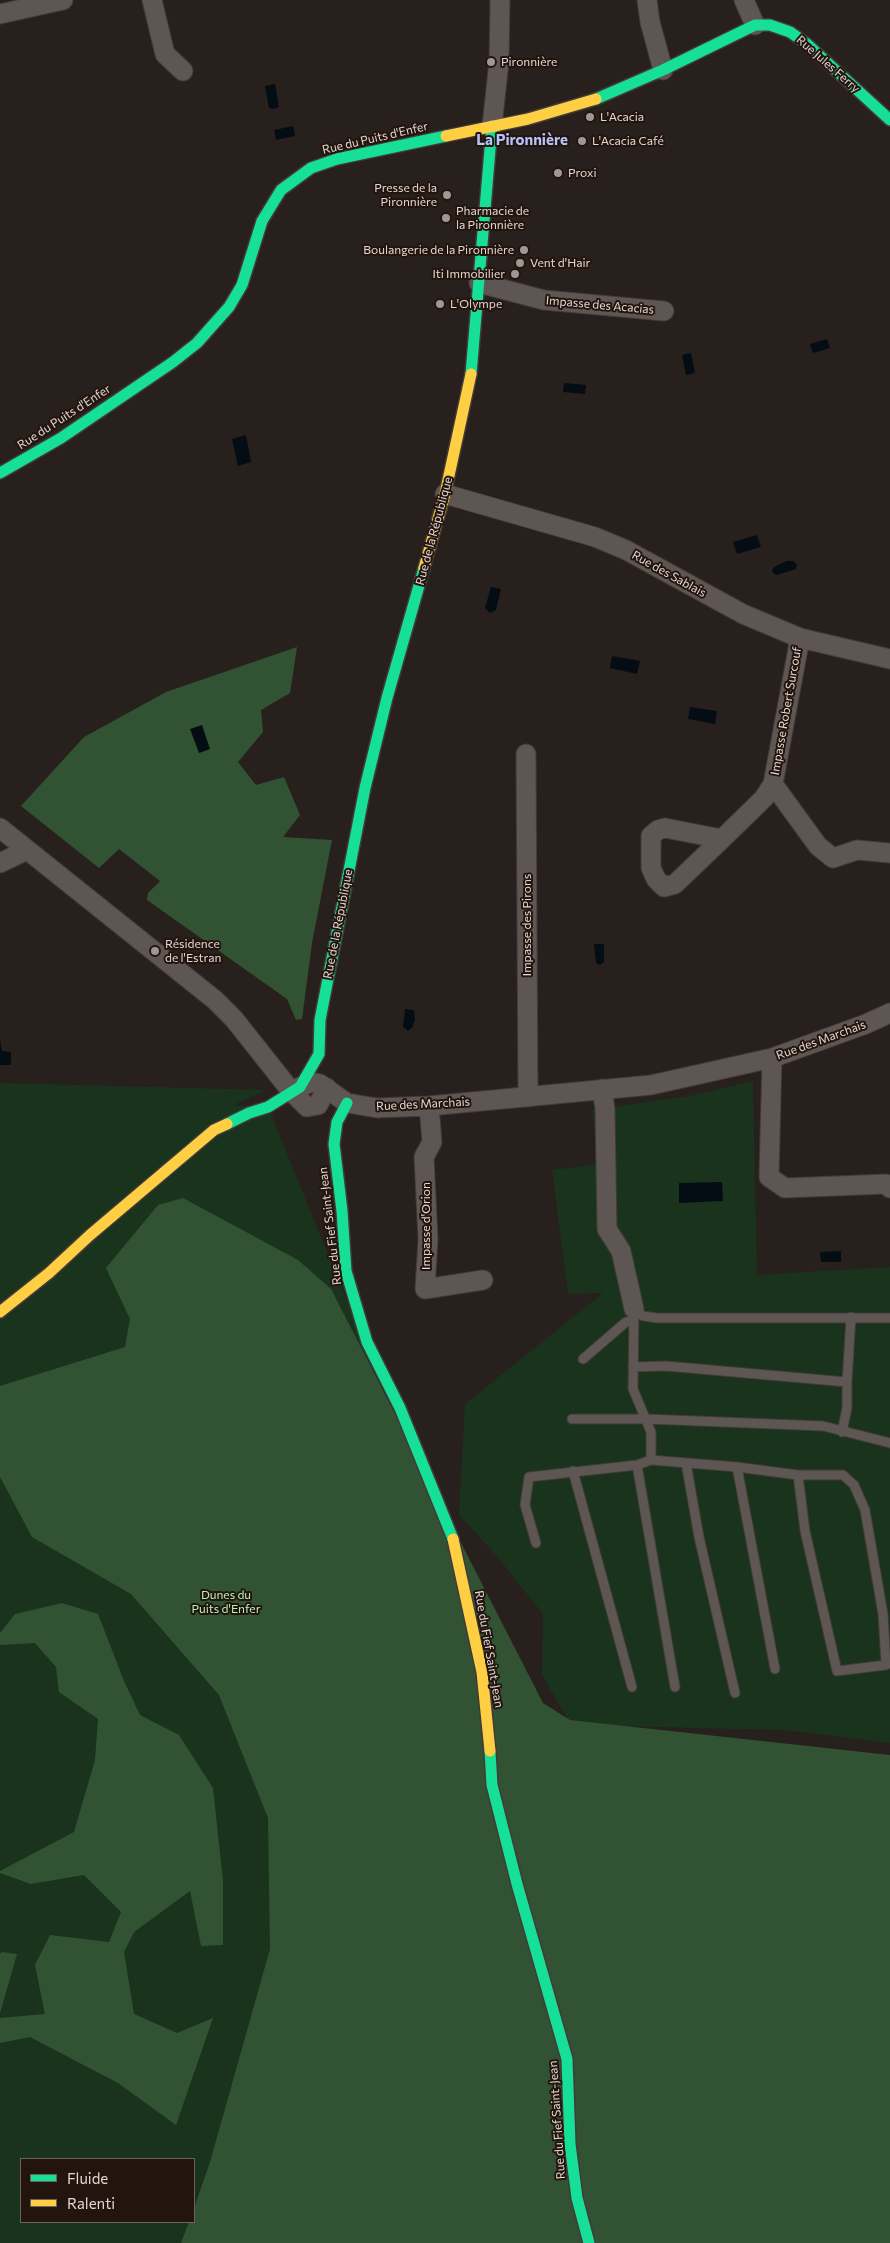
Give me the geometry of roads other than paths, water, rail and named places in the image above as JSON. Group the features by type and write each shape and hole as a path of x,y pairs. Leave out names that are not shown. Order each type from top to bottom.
{"street":[{"path":"0,14 63,0"},
{"path":"152,0 165,54 183,72"},
{"name":"Rue de la République","path":"326,1088 320,1054 320,1020 365,788 387,698 445,494 470,374 499,62 500,0"},
{"path":"647,0 650,22 663,70"},
{"path":"744,0 754,25"},
{"name":"Rue du Puits d'Enfer","path":"0,473 61,438 173,362 197,343 213,326 242,285 262,221 276,197 292,181 311,168 336,159 528,119 575,106 609,94 663,70 754,25"},
{"name":"Rue Jules Ferry","path":"754,25 770,25 790,32 807,44 890,120"},
{"name":"Impasse des Acacias","path":"479,283 544,300 664,311"},
{"name":"Rue des Sablais","path":"445,494 595,537 626,550 743,614 800,638 890,659"},
{"name":"Impasse Robert Surcouf","path":"722,839 764,798 773,784 800,638"},
{"name":"Impasse des Pirons","path":"526,754 528,1096"},
{"name":"Impasse Robert Surcouf","path":"773,784 818,846 833,858 857,850 890,853"},
{"path":"0,828 215,1000 295,1089 306,1107 318,1105 326,1088"},
{"path":"0,863 27,850"},
{"name":"Rue des Marchais","path":"326,1088 347,1102 377,1108 429,1106 651,1085 772,1058 866,1024 890,1013"},
{"path":"0,1312 49,1273 90,1235 214,1130 249,1113 268,1107 295,1089 320,1054"},
{"path":"772,1058 769,1177 785,1188 886,1184 890,1188"},
{"path":"602,1089 605,1108 607,1229 621,1252 634,1315"},
{"name":"Rue du Fief Saint-Jean","path":"347,1102 337,1122 334,1144 342,1211 346,1271 367,1342 400,1408 430,1476 452,1536 482,1672 492,1785 522,1904 567,2059 570,2144 577,2198 589,2243"},
{"name":"Impasse d'Orion","path":"429,1106 432,1142 424,1156 428,1239 425,1288 484,1280"}],"lane":[{"path":"634,1315 634,1389 651,1432 651,1460"},
{"path":"583,1359 634,1315 657,1318 890,1318"},
{"path":"842,1432 847,1408 851,1317"},
{"path":"633,1367 666,1366 847,1382"},
{"path":"572,1419 647,1419 823,1426 890,1444"},
{"path":"536,1543 525,1505 530,1477 637,1465 651,1460 737,1467 798,1476 842,1475 854,1485 865,1510 882,1605 886,1665 836,1671 805,1530 798,1476"},
{"path":"686,1463 698,1537 735,1693"},
{"path":"637,1465 675,1687"},
{"path":"737,1467 775,1669"},
{"path":"573,1471 632,1687"}],"place":[{"name":"Pironnière","path":"491,62"},
{"name":"L'Acacia","path":"590,117"},
{"name":"L'Acacia Café","path":"582,141"},
{"name":"Proxi","path":"558,173"},
{"name":"Presse de la Pironnière","path":"447,195"},
{"name":"Pharmacie de la Pironnière","path":"446,218"},
{"name":"Boulangerie de la Pironnière","path":"524,250"},
{"name":"Vent d'Hair","path":"520,263"},
{"name":"Iti Immobilier","path":"515,274"},
{"name":"L'Olympe","path":"440,304"},
{"name":"Résidence de l'Estran","path":"155,951"}],"district":[{"name":"La Pironnière","path":"522,140"}],"park label":[{"name":"Dunes du Puits d'Enfer","path":"226,1602"}]}
